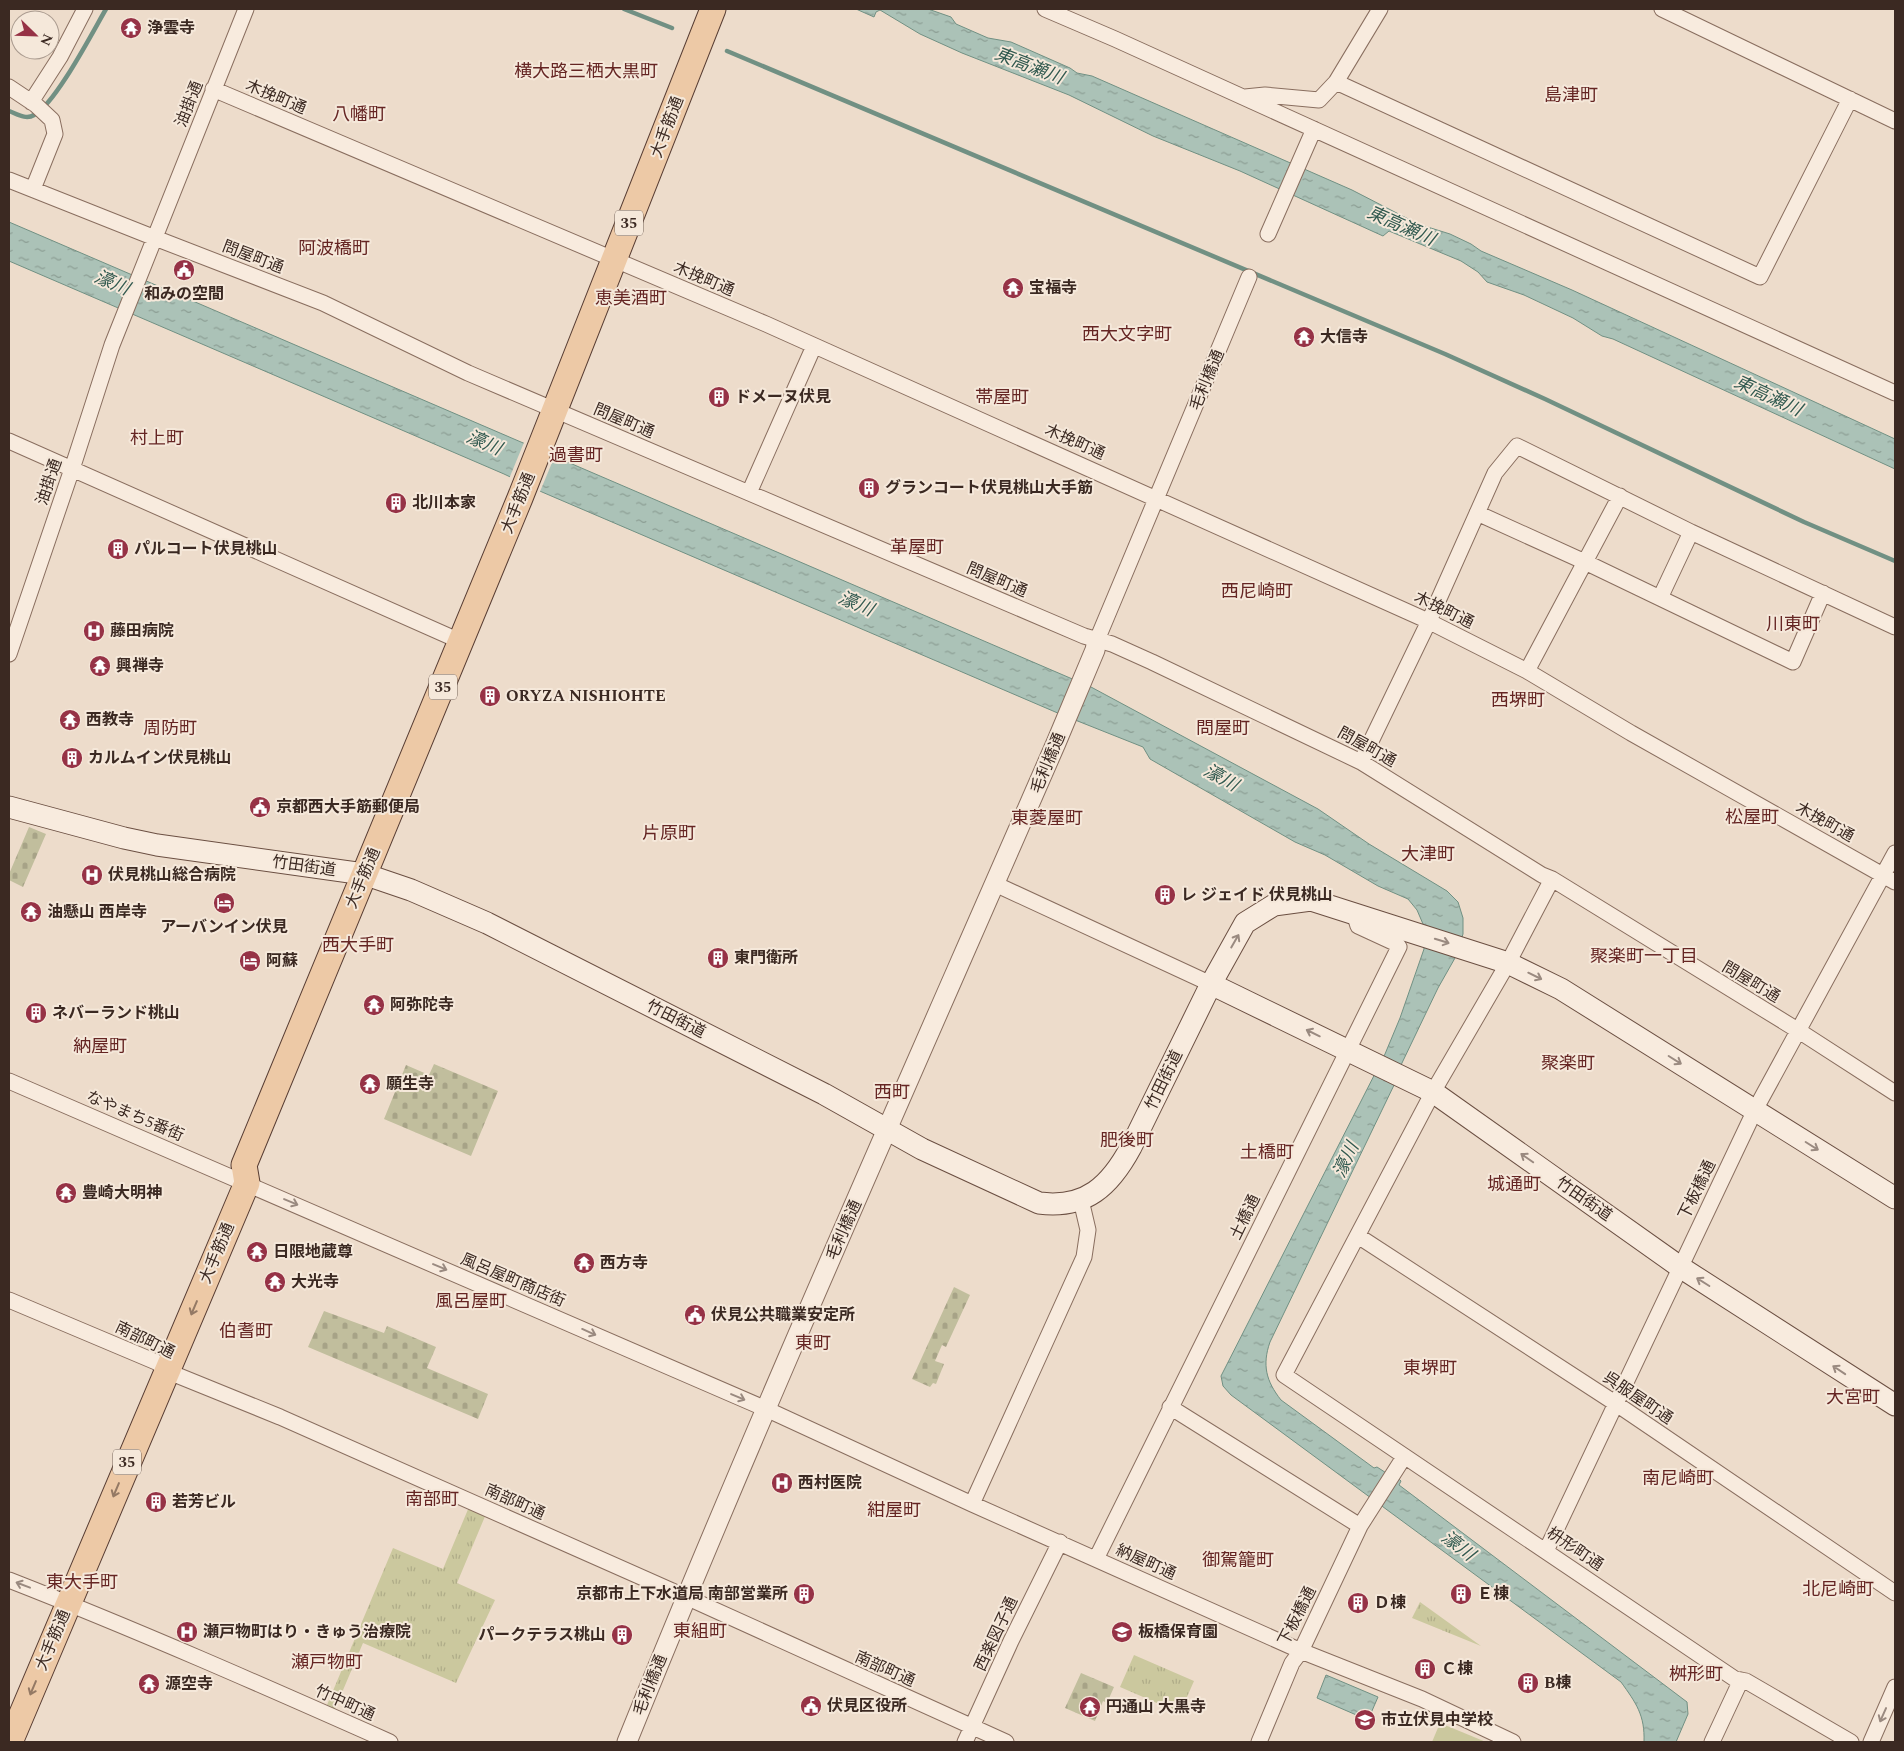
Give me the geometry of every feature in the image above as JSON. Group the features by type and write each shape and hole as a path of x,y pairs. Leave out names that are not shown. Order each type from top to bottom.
{"main road":[{"name":"大手筋通","path":"10,1742 247,1183 244,1165 462,642 615,261 713,9"},
{"name":"竹田街道","path":"9,807 157,845 364,874 411,890 487,923 824,1094 922,1149 1039,1203 1054,1205 1068,1204 1081,1200 1095,1192 1108,1181 1120,1167 1141,1128 1211,984 1245,923 1274,905 1312,900 1508,962 1571,995 1895,1198"},
{"name":"竹田街道","path":"1211,984 1433,1092 1680,1267 1895,1405"}],"street":[{"path":"38,107 60,57 85,9"},
{"name":"油掛通","path":"9,652 121,320 246,9"},
{"path":"1044,9 1244,97 1312,134 1895,393"},
{"path":"1244,97 1265,95 1319,100 1336,82 1380,9"},
{"path":"1662,9 1895,121"},
{"path":"1336,82 1760,277 1850,99"},
{"path":"9,87 38,107 52,120 55,134 33,189"},
{"name":"木挽町通","path":"214,89 766,324 1429,621 1527,671 1631,733 1889,878"},
{"path":"1270,230 1312,134"},
{"name":"問屋町通","path":"9,180 323,303 468,373 1097,640 1112,644 1361,762 1798,1031 1895,1093"},
{"name":"毛利橋通","path":"627,1742 766,1409 1066,720 1095,650 1097,640 1249,276"},
{"path":"749,493 814,346"},
{"path":"9,441 462,642"},
{"path":"1361,762 1429,621 1495,473 1517,446 1690,532 1895,627"},
{"path":"1527,671 1620,496"},
{"path":"1477,513 1585,562 1792,662 1823,593"},
{"path":"1660,598 1690,532"},
{"name":"下板橋通","path":"1546,1551 1755,1110 1798,1031 1889,878 1895,853"},
{"path":"1358,1236 1433,1092 1508,962 1552,879"},
{"path":"995,884 1211,984"},
{"name":"土橋通","path":"1096,1559 1399,947 1398,944 1358,926 1354,913"},
{"name":"なやまち5番街","path":"9,1080 247,1183"},
{"name":"風呂屋町商店街","path":"247,1183 766,1409"},
{"path":"972,1504 1084,1257 1088,1230 1081,1200"},
{"name":"枡形町通","path":"1358,1236 1284,1375 1735,1679 1746,1681 1851,1742"},
{"name":"呉服屋町通","path":"1358,1236 1615,1403 1895,1593"},
{"name":"南部町通","path":"9,1300 156,1362 167,1369 686,1597 1006,1742"},
{"path":"1170,1408 1360,1526"},
{"name":"納屋町通","path":"766,1409 972,1504 1301,1651 1422,1699 1513,1742"},
{"name":"下板橋通","path":"1259,1742 1292,1663 1301,1651 1360,1526 1404,1457"},
{"name":"西楽図子通","path":"965,1742 1011,1641 1060,1542"},
{"name":"竹中町通","path":"9,1580 390,1742"},
{"path":"1712,1742 1741,1680"},
{"path":"1871,1742 1895,1687"}],"green space":[{"path":"29,827 46,834 23,887 9,880 9,874"},
{"path":"434,1064 498,1091 471,1156 384,1119 406,1065 429,1075"},
{"path":"954,1287 970,1295 946,1347 942,1345 935,1361 944,1364 936,1384 933,1383 930,1387 912,1379"},
{"path":"324,1311 384,1333 387,1326 436,1347 427,1368 488,1394 478,1419 308,1347"},
{"path":"469,1507 486,1514 457,1583 495,1600 456,1683 363,1643 335,1709 327,1705 393,1548 443,1569"},
{"path":"1420,1602 1481,1646 1412,1618"},
{"path":"1134,1655 1194,1681 1180,1713 1120,1687"},
{"path":"1081,1673 1114,1687 1107,1703 1103,1701 1095,1721 1065,1708"},
{"path":"1440,1723 1486,1742 1432,1742"}],"water":[{"name":"東高瀬川","path":"856,9 928,9 951,17 956,24 988,38 1011,42 1070,68 1077,73 1092,76 1352,190 1418,224 1450,234 1481,251 1572,290 1895,439 1895,469 1613,339 1602,336 1573,318 1524,295 1487,282 1478,272 1461,261 1389,231 1383,236 1240,171 1153,136 1069,95 962,53 920,34 880,10 876,12 874,17"},
{"name":"濠川","path":"9,222 1091,687 1318,809 1369,844 1447,891 1458,902 1463,918 1463,934 1455,958 1438,988 1401,1065 1396,1081 1270,1342 1266,1358 1267,1372 1272,1386 1281,1400 1374,1468 1377,1467 1397,1480 1398,1478 1401,1481 1399,1485 1687,1702 1688,1714 1676,1742 1644,1742 1641,1717 1631,1696 1621,1682 1231,1395 1223,1386 1221,1376 1385,1054 1400,1018 1424,949 1423,924 1417,910 1408,899 1378,886 1325,855 1295,842 1150,759 1143,747 1060,714 542,492 9,261"},
{"path":"1326,1675 1378,1697 1368,1720 1317,1698"}],"pier":[{"path":"525,440 556,453 539,494 509,479"}],"waterway":[{"path":"9,111 28,117 43,108 63,83 106,9"},
{"path":"624,9 672,28"},
{"path":"727,51 1445,354 1545,399 1804,522 1895,561"}],"place":[{"name":"浄雲寺","path":"131,28"},
{"name":"和みの空間","path":"184,270"},
{"name":"宝福寺","path":"1013,288"},
{"name":"大信寺","path":"1304,337"},
{"name":"ドメーヌ伏見","path":"719,397"},
{"name":"グランコート伏見桃山大手筋","path":"869,488"},
{"name":"北川本家","path":"396,503"},
{"name":"パルコート伏見桃山","path":"118,549"},
{"name":"藤田病院","path":"94,631"},
{"name":"興禅寺","path":"100,666"},
{"name":"ORYZA NISHIOHTE","path":"490,696"},
{"name":"西教寺","path":"70,720"},
{"name":"カルムイン伏見桃山","path":"72,758"},
{"name":"京都西大手筋郵便局","path":"260,807"},
{"name":"伏見桃山総合病院","path":"92,875"},
{"name":"レ ジェイド 伏見桃山","path":"1165,895"},
{"name":"アーバンイン伏見","path":"224,903"},
{"name":"油懸山 西岸寺","path":"31,912"},
{"name":"東門衛所","path":"718,958"},
{"name":"阿蘇","path":"250,961"},
{"name":"阿弥陀寺","path":"374,1005"},
{"name":"ネバーランド桃山","path":"36,1013"},
{"name":"願生寺","path":"370,1084"},
{"name":"豊崎大明神","path":"66,1193"},
{"name":"日限地蔵尊","path":"257,1252"},
{"name":"西方寺","path":"584,1263"},
{"name":"大光寺","path":"275,1282"},
{"name":"伏見公共職業安定所","path":"695,1315"},
{"name":"西村医院","path":"782,1483"},
{"name":"若芳ビル","path":"156,1502"},
{"name":"京都市上下水道局 南部営業所","path":"804,1594"},
{"name":"Ｅ棟","path":"1461,1594"},
{"name":"Ｄ棟","path":"1358,1603"},
{"name":"瀬戸物町はり・きゅう治療院","path":"187,1632"},
{"name":"板橋保育園","path":"1122,1632"},
{"name":"パークテラス桃山","path":"622,1635"},
{"name":"Ｃ棟","path":"1425,1669"},
{"name":"B棟","path":"1528,1683"},
{"name":"源空寺","path":"149,1684"},
{"name":"伏見区役所","path":"811,1706"},
{"name":"円通山 大黒寺","path":"1090,1707"},
{"name":"市立伏見中学校","path":"1365,1720"}],"district":[{"name":"横大路三栖大黒町","path":"586,71"},
{"name":"島津町","path":"1571,95"},
{"name":"八幡町","path":"359,114"},
{"name":"阿波橋町","path":"334,248"},
{"name":"恵美酒町","path":"631,298"},
{"name":"西大文字町","path":"1127,334"},
{"name":"帯屋町","path":"1002,397"},
{"name":"村上町","path":"157,438"},
{"name":"過書町","path":"576,455"},
{"name":"革屋町","path":"917,547"},
{"name":"西尼崎町","path":"1257,591"},
{"name":"川東町","path":"1793,624"},
{"name":"西堺町","path":"1518,700"},
{"name":"周防町","path":"170,728"},
{"name":"問屋町","path":"1223,728"},
{"name":"松屋町","path":"1752,817"},
{"name":"東菱屋町","path":"1047,818"},
{"name":"片原町","path":"669,833"},
{"name":"大津町","path":"1428,854"},
{"name":"西大手町","path":"358,945"},
{"name":"聚楽町一丁目","path":"1644,956"},
{"name":"納屋町","path":"100,1046"},
{"name":"聚楽町","path":"1568,1063"},
{"name":"西町","path":"892,1092"},
{"name":"肥後町","path":"1127,1140"},
{"name":"土橋町","path":"1267,1152"},
{"name":"城通町","path":"1514,1184"},
{"name":"風呂屋町","path":"471,1301"},
{"name":"伯耆町","path":"246,1331"},
{"name":"東町","path":"813,1343"},
{"name":"東堺町","path":"1430,1368"},
{"name":"大宮町","path":"1853,1397"},
{"name":"南尼崎町","path":"1678,1478"},
{"name":"南部町","path":"432,1499"},
{"name":"紺屋町","path":"894,1510"},
{"name":"御駕籠町","path":"1238,1560"},
{"name":"東大手町","path":"82,1582"},
{"name":"北尼崎町","path":"1838,1589"},
{"name":"東組町","path":"700,1631"},
{"name":"瀬戸物町","path":"327,1662"},
{"name":"桝形町","path":"1696,1674"}]}
